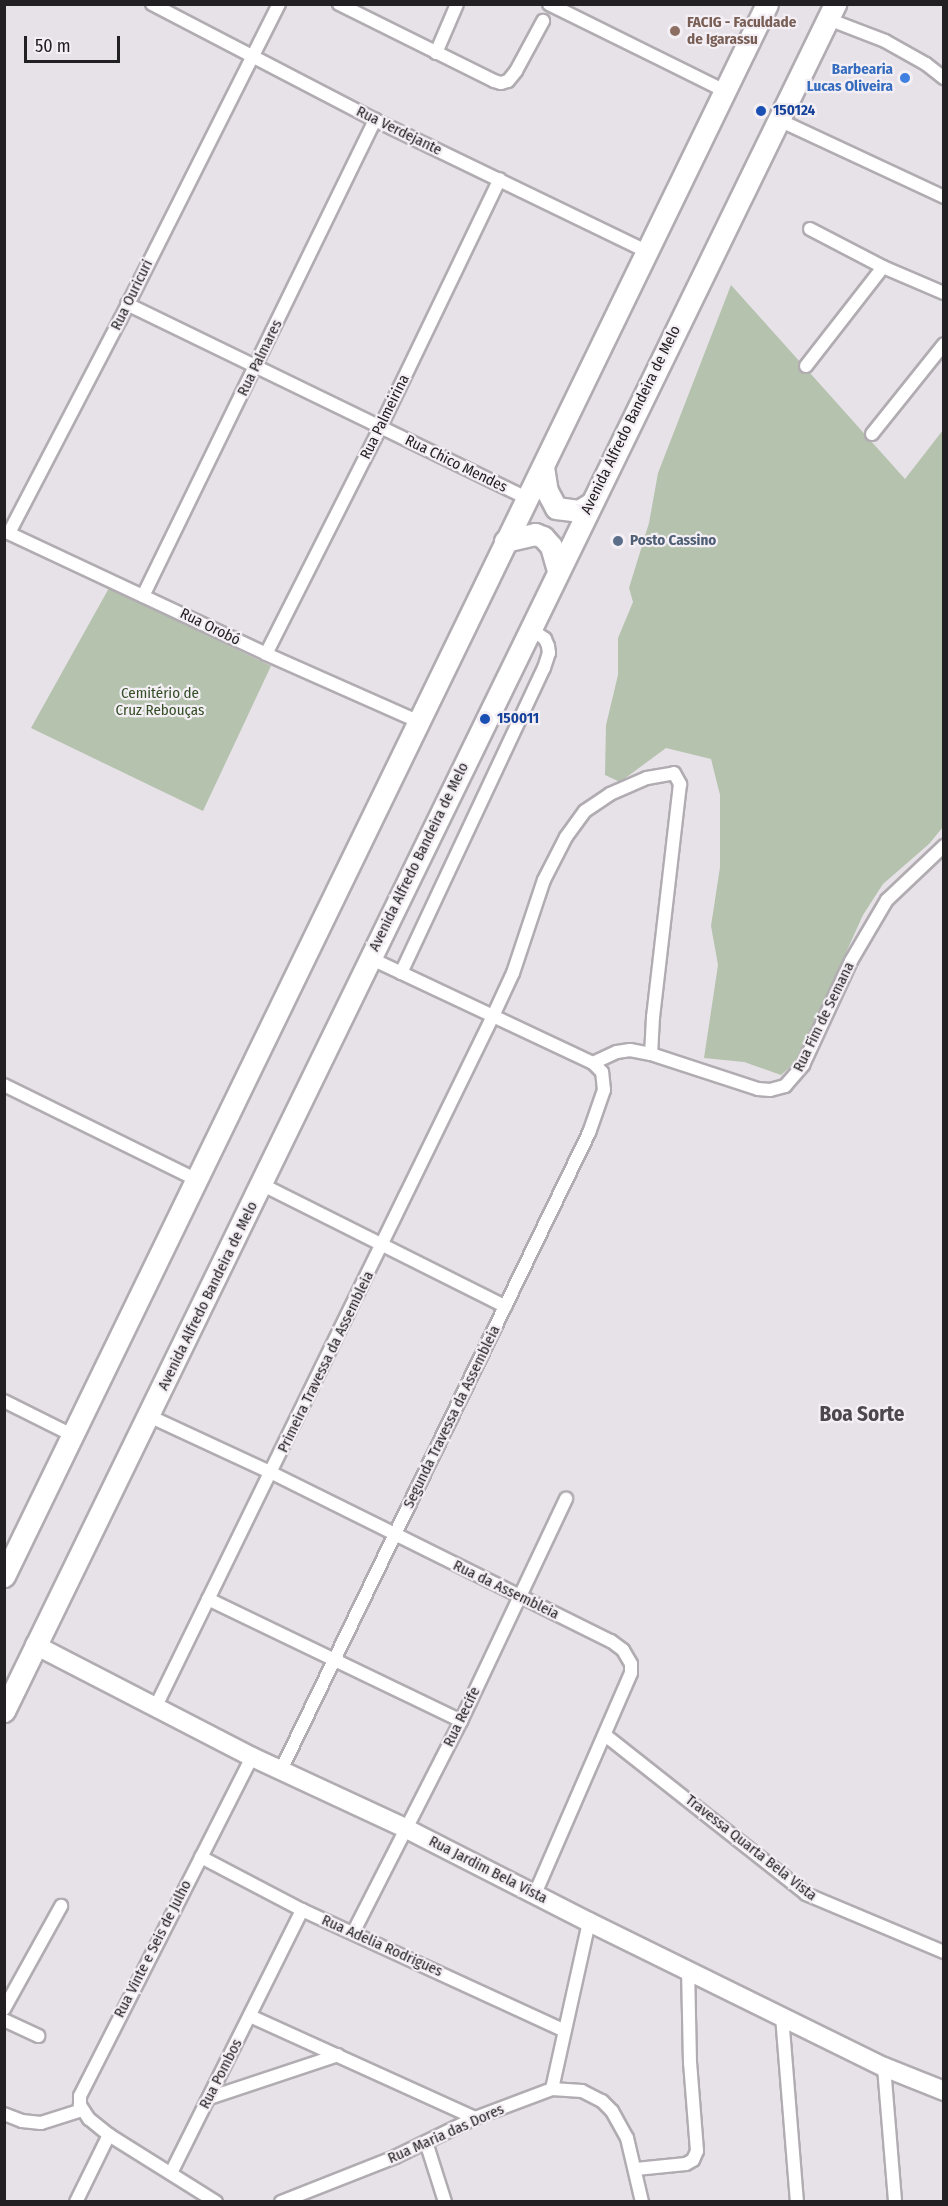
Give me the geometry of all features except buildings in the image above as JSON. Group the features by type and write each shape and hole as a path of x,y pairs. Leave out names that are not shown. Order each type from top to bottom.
{"highway":[{"path":"4,1576 767,4"},
{"name":"Avenida Alfredo Bandeira de Melo","path":"4,1711 263,1185 370,958 590,504 832,12"},
{"path":"543,467 548,491 556,508 579,511 590,504"},
{"path":"505,541 535,534 543,537 551,546 558,571"}],"main road":[{"name":"Rua Jardim Bela Vista","path":"35,1645 252,1757 407,1829 589,1922 884,2067 944,2091"}],"street":[{"name":"Rua Verdejante","path":"152,4 375,120 648,252"},
{"name":"Rua Ouricuri","path":"7,532 127,304 279,4"},
{"path":"339,4 363,10 436,52 501,83 508,81 516,71 543,21"},
{"path":"436,52 457,4"},
{"path":"549,4 725,91"},
{"path":"832,12 926,64 943,77"},
{"name":"Rua Palmares","path":"143,596 375,120"},
{"path":"779,120 944,197"},
{"name":"Rua Palmeirina","path":"266,654 380,428 500,179"},
{"path":"810,229 883,267 944,293"},
{"path":"806,366 883,267"},
{"name":"Rua Chico Mendes","path":"127,304 526,498"},
{"path":"872,434 944,344"},
{"name":"Rua Orobó","path":"7,532 266,654 417,721"},
{"path":"401,972 544,668 549,653 548,646 545,639 530,628"},
{"name":"Primeira Travessa da Assembleia","path":"156,1706 272,1473 493,1016 513,973 544,880 566,837 585,811 610,794 647,778 674,773 678,776 680,784 653,1017 651,1054"},
{"name":"Rua Fim de Semana","path":"593,1063 617,1052 630,1050 651,1054 758,1089 775,1089 791,1082 803,1065 851,961 887,900 944,846"},
{"path":"370,958 593,1063"},
{"name":"Segunda Travessa da Assembleia","path":"281,1770 601,1104 604,1079 599,1067 593,1063"},
{"path":"4,1085 195,1179"},
{"path":"263,1185 505,1306"},
{"path":"4,1401 72,1435"},
{"name":"Rua da Assembleia","path":"149,1416 272,1473 394,1536 610,1641 628,1657 631,1673 535,1894"},
{"name":"Rua Recife","path":"352,1933 461,1721 567,1499"},
{"path":"208,1599 461,1721"},
{"name":"Travessa Quarta Bela Vista","path":"605,1735 806,1894 944,1952"},
{"name":"Rua Vinte e Seis de Julho","path":"82,2110 81,2089 252,1757"},
{"name":"Rua Adelia Rodrigues","path":"201,1857 302,1910 566,2031"},
{"path":"4,2009 61,1906"},
{"name":"Rua Pombos","path":"171,2173 302,1910"},
{"path":"589,1922 552,2090 582,2091 602,2102 612,2111 627,2138 643,2200"},
{"path":"636,2169 686,2164 693,2160 697,2151 690,2063 688,1969"},
{"path":"250,2016 475,2118"},
{"path":"782,2016 797,2202"},
{"path":"4,2020 39,2036"},
{"path":"209,2097 338,2055"},
{"path":"884,2067 895,2202"},
{"name":"Rua Maria das Dores","path":"281,2202 308,2197 475,2118 552,2090"},
{"path":"4,2114 22,2121 41,2122 82,2110 89,2119 110,2135 216,2202"},
{"path":"76,2202 110,2135"},
{"path":"426,2142 446,2202"}],"green space":[{"path":"731,285 905,479 943,430 943,827 929,844 883,884 863,915 797,1061 781,1075 744,1062 704,1058 718,965 711,926 720,867 720,795 711,759 666,748 620,782 605,775 606,725 618,675 618,638 633,602 629,588 649,523 658,473"},
{"name":"Cemitério de Cruz Rebouças","path":"109,588 271,666 203,811 31,728"}],"place":[{"name":"FACIG - Faculdade de Igarassu","path":"675,31"},
{"name":"Barbearia Lucas Oliveira","path":"905,78"},
{"name":"150124","path":"761,111"},
{"name":"Posto Cassino","path":"618,541"},
{"name":"150011","path":"485,719"}],"district":[{"name":"Boa Sorte","path":"862,1414"}]}
